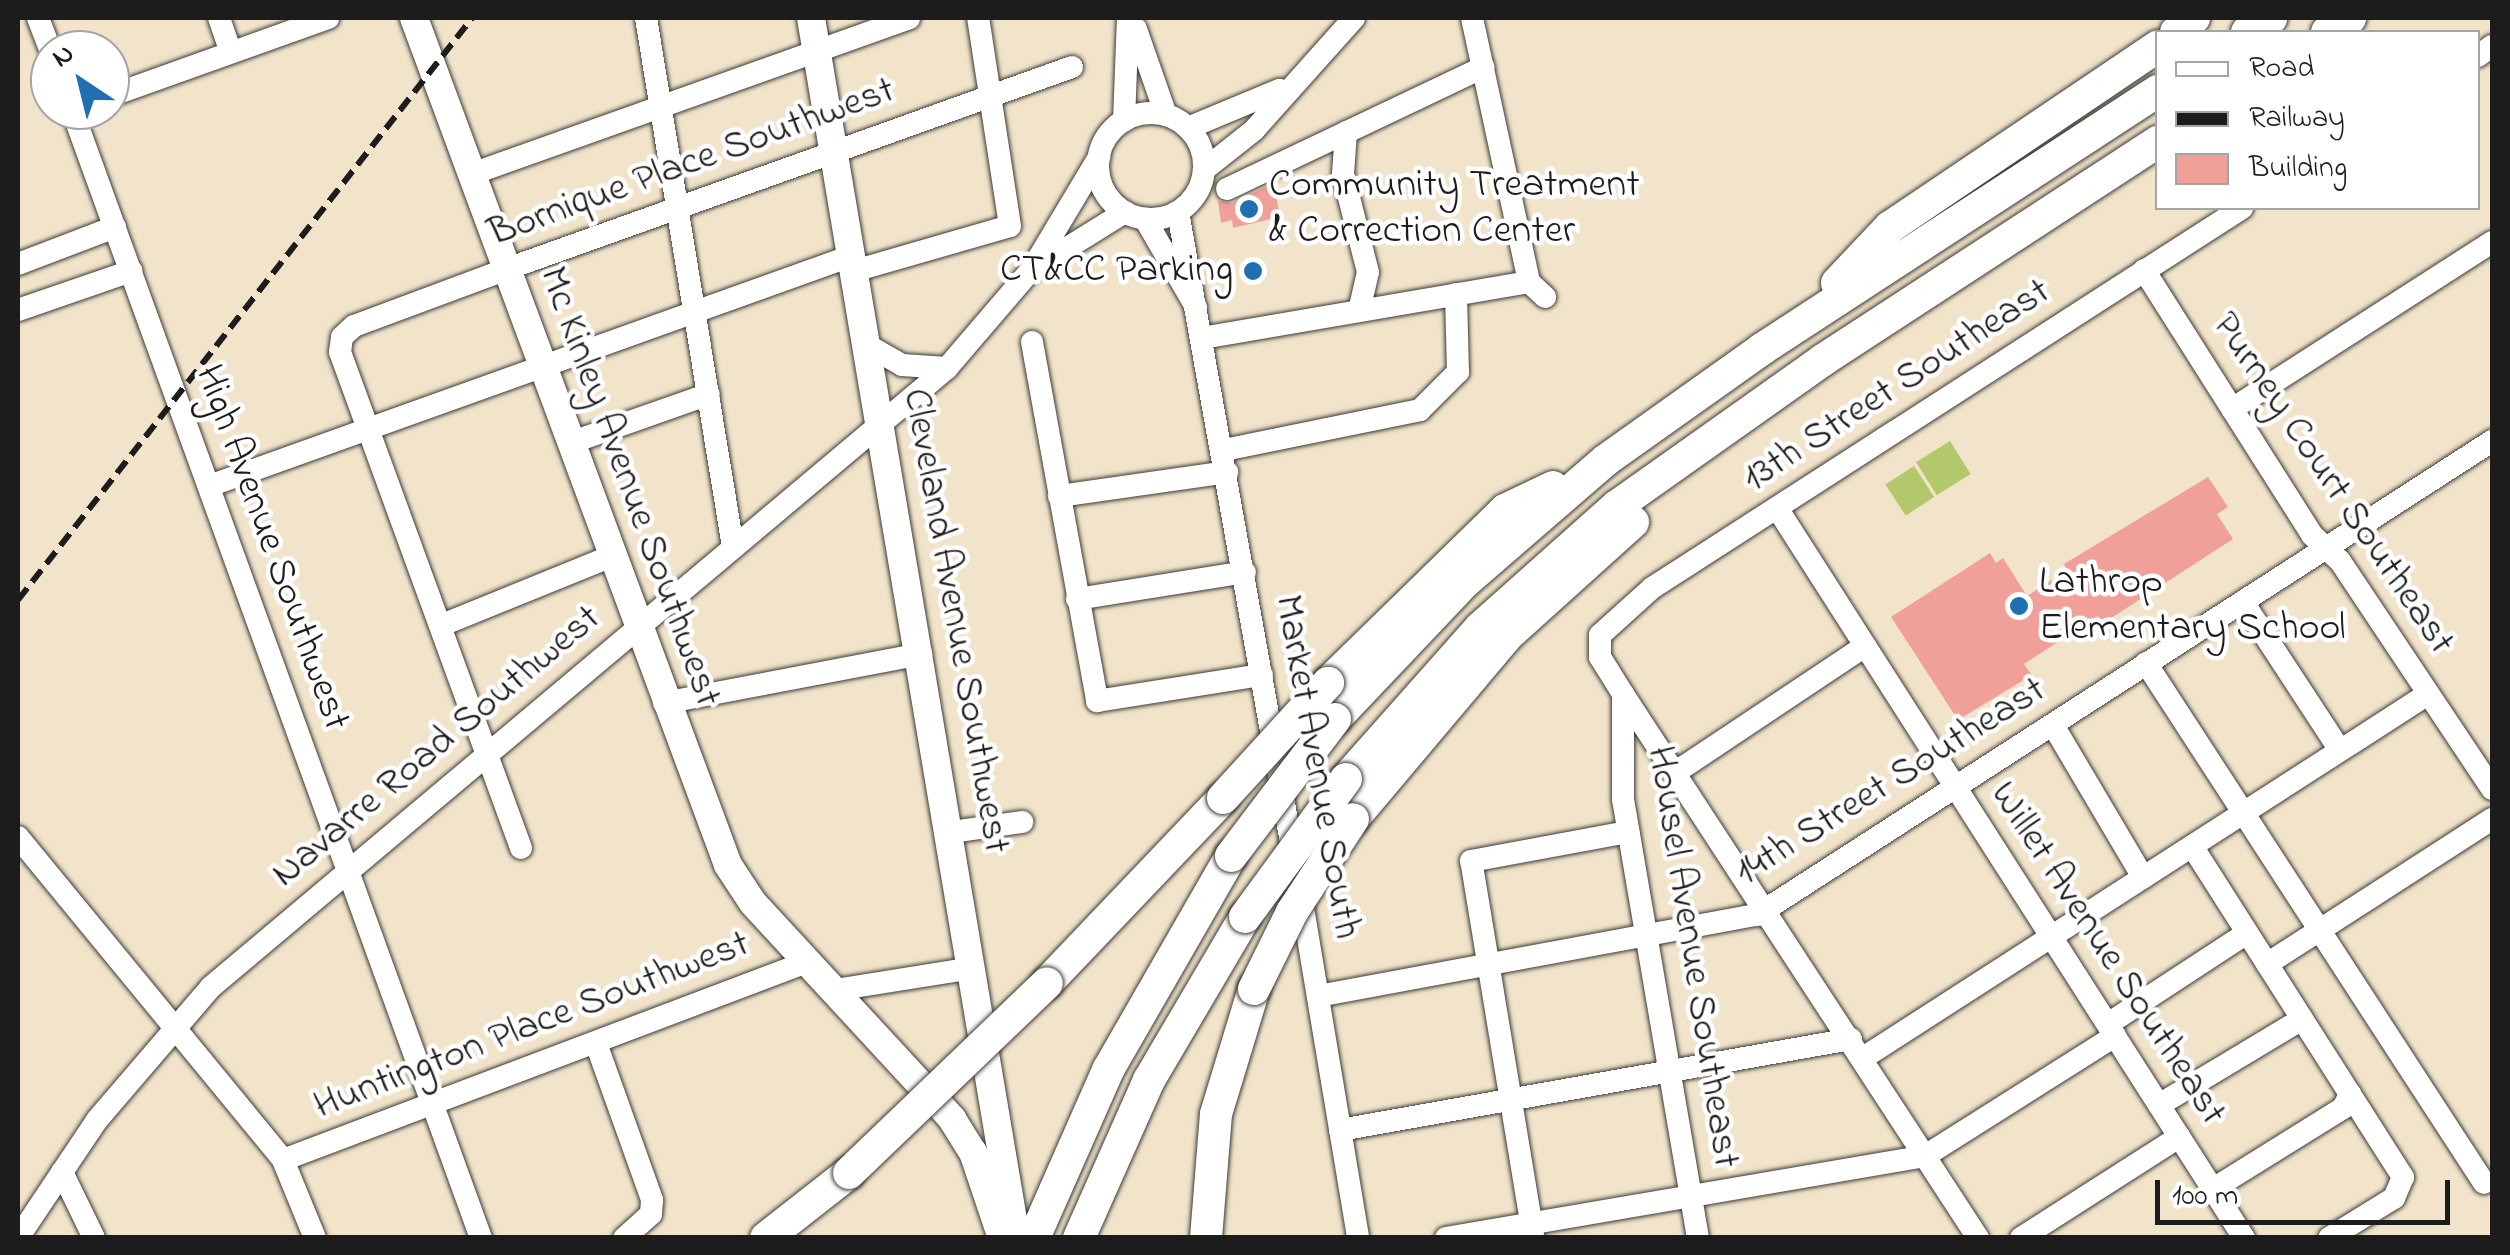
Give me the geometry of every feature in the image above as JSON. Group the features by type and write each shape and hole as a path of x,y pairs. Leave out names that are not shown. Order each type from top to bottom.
{"highway":[{"path":"1798,324 1890,227 2155,48"},
{"path":"1034,1238 1084,1118 1232,856 1335,719 1464,583 1606,460 1798,324 2155,92"},
{"path":"1079,1238 1220,957 1346,779 1439,670 1570,545 1823,360 2155,144"},
{"path":"1206,1238 1216,1114 1254,989 1292,912 1353,819 1520,624 1617,535 1726,452 1823,360"},
{"path":"766,1238 849,1173 1048,984 1328,683 1505,510 1606,460"},
{"path":"1104,1238 1122,1158"},
{"path":"800,1238 849,1173"}],"main road":[{"name":"Mc Kinley Avenue Southwest","path":"414,18 664,702 728,865 807,962 952,1118 973,1152 1002,1238"},
{"name":"Cleveland Avenue Southwest","path":"811,18 951,832 1016,1238"}],"street":[{"path":"219,18 232,52"},
{"path":"130,89 328,18"},
{"path":"646,18 734,547"},
{"path":"472,174 909,18"},
{"path":"209,486 695,311 852,264 1010,226 978,18"},
{"path":"1130,18 1149,81 1166,115 1188,128 1205,169 1201,186 1178,212 1135,215 1104,190 1099,157 1124,121 1130,18"},
{"path":"1205,169 1254,130 1354,18"},
{"path":"1202,338 1456,294 1537,289 1472,18"},
{"name":"Bornique Place Southwest","path":"370,428 340,352 342,337 354,326 1072,67"},
{"path":"1227,189 1484,67"},
{"path":"1188,128 1258,104 1303,74"},
{"path":"1124,121 1166,115"},
{"name":"High Avenue Southwest","path":"79,130 481,1238"},
{"path":"1346,132 1344,178 1368,272 1360,310"},
{"name":"Navarre Road Southwest","path":"18,1238 62,1172 176,1024 348,869 947,368 1032,270 1099,157"},
{"name":"13th Street Southeast","path":"1600,634 1631,603 2239,210"},
{"name":"Market Avenue South","path":"1178,212 1226,461 1358,1238"},
{"name":"Navarre Road Southwest","path":"1032,270 1135,215"},
{"name":"Market Avenue South","path":"1135,215 1198,310"},
{"path":"18,264 114,227"},
{"path":"2232,409 2492,242"},
{"name":"Purney Court Southeast","path":"2144,270 2232,409 2492,789"},
{"path":"18,310 131,272"},
{"path":"1059,496 1226,461 1420,410 1458,372 1456,294"},
{"path":"1032,342 1097,701 1262,675"},
{"path":"867,345 902,365 947,368"},
{"path":"570,443 708,394"},
{"path":"370,428 522,848"},
{"name":"14th Street Southeast","path":"1318,996 1648,939 1768,909 2492,441"},
{"name":"Willet Avenue Southeast","path":"1777,508 2213,1189 2239,1236"},
{"path":"442,626 612,556"},
{"path":"1078,599 1244,572"},
{"path":"2242,602 2340,750"},
{"name":"Housel Avenue Southeast","path":"1600,634 1601,661 1623,694 1620,764 1628,832 1698,1238"},
{"path":"1676,772 1865,646"},
{"path":"664,702 920,654"},
{"path":"2146,664 2484,1182"},
{"path":"1623,694 1768,909 1978,1238"},
{"path":"1340,1130 1670,1072 1857,1048 2052,936 2428,694"},
{"path":"2053,725 2143,877"},
{"path":"2267,964 2492,819"},
{"path":"951,832 1022,822"},
{"path":"1532,1230 1470,861 1628,832"},
{"path":"18,836 176,1024 283,1160 315,1238"},
{"path":"2192,846 2403,1177 2394,1198 2329,1238"},
{"path":"1446,1238 1532,1230 1692,1196 1925,1156 2247,933"},
{"name":"Huntington Place Southwest","path":"283,1160 597,1046 807,962"},
{"path":"835,990 972,968"},
{"path":"2159,1105 2302,1019"},
{"path":"597,1046 652,1200 650,1214 624,1238"},
{"path":"2213,1189 2343,1108 2350,1094"},
{"path":"2021,1238 2179,1137"},
{"path":"62,1172 94,1238"}],"green space":[{"path":"1950,441 1971,474 1937,495 1916,462"},
{"path":"1914,466 1934,497 1906,516 1885,485"}],"building":[{"name":"Community Treatment & Correction Center","path":"1274,183 1280,217 1233,228 1232,220 1221,223 1218,201 1232,203"},
{"name":"Lathrop Elementary School","path":"2208,477 2228,507 2217,514 2233,539 2102,624 2098,616 2024,664 2032,675 1958,720 1891,617 1990,553 1996,563 2003,558 2027,596 2067,570 2064,564"}],"railway":[{"path":"18,600 472,18"}],"place":[{"name":"Community Treatment & Correction Center","path":"1249,209"},
{"name":"CT&CC Parking","path":"1253,271"},
{"name":"Lathrop Elementary School","path":"2019,606"}]}
